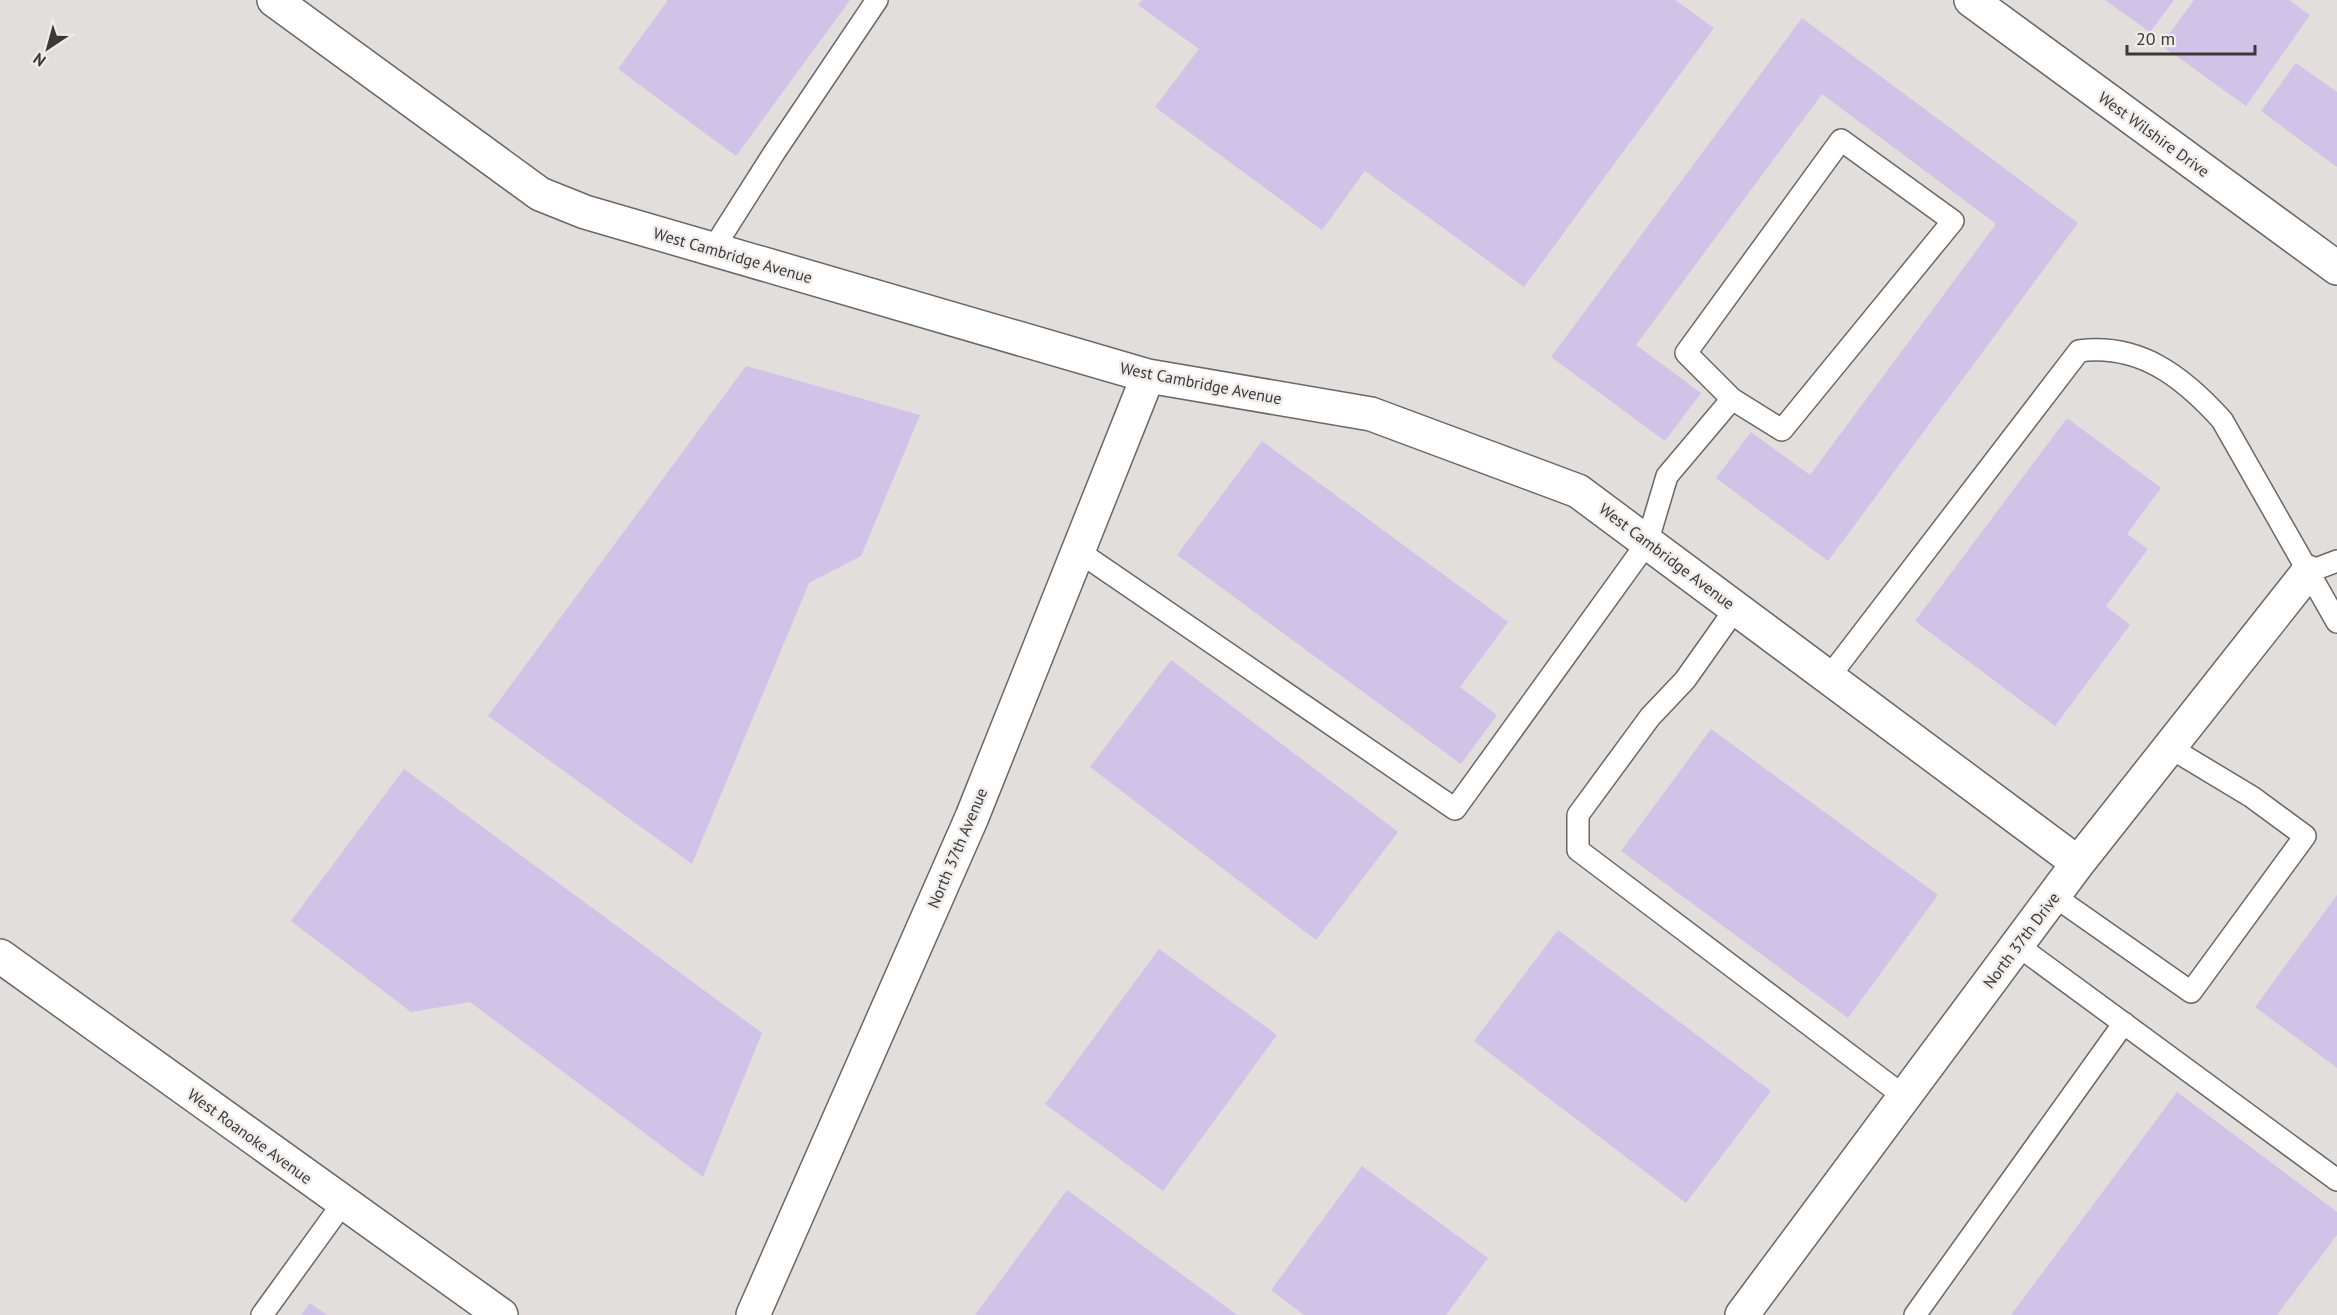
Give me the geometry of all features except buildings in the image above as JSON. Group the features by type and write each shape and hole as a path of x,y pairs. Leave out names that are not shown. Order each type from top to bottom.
{"street":[{"name":"West Cambridge Avenue","path":"274,0 540,194 585,212 1148,376 1371,414 1578,491 2078,863"},
{"name":"West Wilshire Drive","path":"1971,0 2337,268"},
{"name":"North 37th Avenue","path":"753,1315 972,817 1148,376"},
{"name":"North 37th Drive","path":"1742,1315 2078,863 2169,747 2322,566"},
{"name":"West Roanoke Avenue","path":"0,956 501,1315"}],"lane":[{"path":"713,249 774,153 877,0"},
{"path":"1841,140 1953,221 1782,430 1732,399 1686,353 1841,140"},
{"path":"1829,677 2079,351 2104,348 2130,354 2160,367 2197,393 2222,420 2322,566 2337,622"},
{"path":"1078,551 1455,809 1647,543 1667,476 1732,399"},
{"path":"1736,608 1685,680 1650,717 1578,815 1578,850 1905,1097"},
{"path":"2054,896 2192,992 2305,836 2252,797 2169,747"},
{"path":"2017,945 2337,1180"},
{"path":"1915,1315 2124,1023"},
{"path":"262,1315 343,1203"}]}
